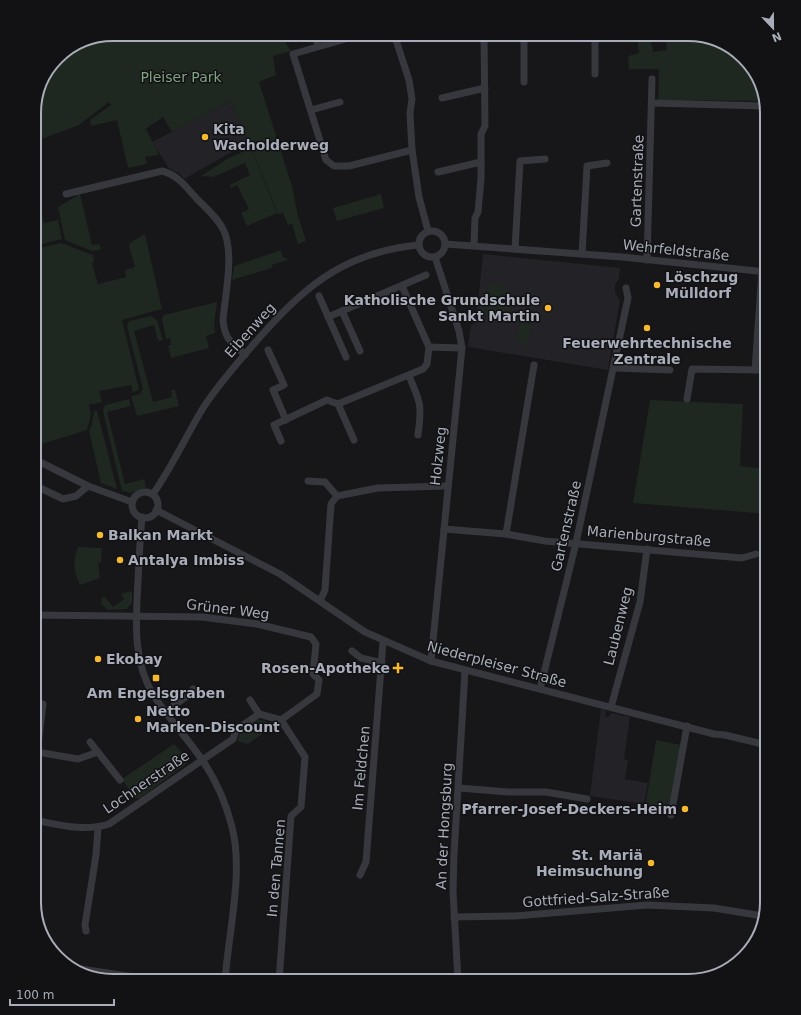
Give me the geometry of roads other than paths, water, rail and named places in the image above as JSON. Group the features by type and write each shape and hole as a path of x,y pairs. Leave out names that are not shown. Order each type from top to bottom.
{"street":[{"path":"317,41 318,46"},
{"path":"337,41 293,54 326,160 334,166 349,166 412,150"},
{"path":"396,41 412,99 410,113 412,150 419,197 428,231"},
{"path":"474,245 475,218 478,212 481,134 485,126 486,88 483,41"},
{"path":"524,41 524,82"},
{"path":"595,41 595,74"},
{"name":"Gartenstraße","path":"647,260 652,79"},
{"path":"442,98 486,88"},
{"path":"311,110 340,102"},
{"path":"652,103 760,106"},
{"path":"515,249 520,161 545,159"},
{"path":"438,172 480,162"},
{"path":"582,254 588,166 607,163"},
{"path":"66,194 162,172 172,174 183,183 214,216 223,229 228,244 223,320 224,330 227,338 245,355"},
{"path":"428,231 439,232 444,239 445,244 442,252 436,257 424,255 418,245 421,236 428,231"},
{"name":"Wehrfeldstraße","path":"445,244 582,254 760,271"},
{"name":"Eibenweg","path":"152,494 205,405 245,355 298,297 328,274 365,256 387,250 418,245"},
{"name":"Holzweg","path":"431,661 462,348 460,331 436,257"},
{"path":"328,317 426,275"},
{"path":"281,440 274,425 327,400 338,404 409,376 426,367 429,347 402,286"},
{"name":"Gartenstraße","path":"540,689 576,543 614,368 628,298 626,288"},
{"path":"319,296 346,357"},
{"path":"342,311 360,351"},
{"path":"755,370 760,321"},
{"path":"429,347 462,348"},
{"path":"268,350 284,385 273,390 286,420"},
{"path":"506,534 534,364"},
{"path":"614,368 670,370"},
{"path":"687,400 692,369 760,370"},
{"path":"409,376 420,402 418,435"},
{"path":"338,404 354,440"},
{"path":"41,462 88,486 132,502"},
{"path":"308,481 325,482 337,496"},
{"path":"41,488 63,499 76,496 88,486"},
{"path":"320,601 325,590 331,504 337,496 378,488 448,486"},
{"path":"144,492 152,494 158,503 156,510 150,516 142,517 135,513 132,502 134,498 140,493 144,492"},
{"name":"Niederpleiser Straße","path":"156,510 280,574 365,632 383,642 431,661 714,734 725,735 760,743"},
{"path":"142,517 136,615 138,655 142,669 154,695 202,760 222,794 233,829 235,846 235,880 232,926 225,974"},
{"name":"Marienburgstraße","path":"444,529 506,534 545,541 742,558 756,554"},
{"name":"Laubenweg","path":"611,707 640,602 647,549"},
{"name":"Grüner Weg","path":"41,615 202,617 257,624 311,637 315,640 316,644 313,674 319,680 317,694 281,720"},
{"name":"Im Feldchen","path":"360,875 366,862 383,642"},
{"path":"352,651 361,658 382,663"},
{"name":"An der Hongsburg","path":"458,974 454,917 454,854 465,671"},
{"path":"166,711 189,695 193,689"},
{"path":"250,700 259,714 281,720"},
{"path":"41,704 41,714"},
{"path":"202,760 233,739 236,730 259,714"},
{"name":"In den Tannen","path":"280,974 291,816 301,807 305,757 281,720"},
{"path":"671,815 687,726"},
{"path":"90,742 120,780"},
{"path":"41,753 78,759 98,752"},
{"name":"Lochnerstraße","path":"41,821 84,829 98,828 110,824 202,760"},
{"path":"459,788 508,792 546,792 587,799"},
{"path":"86,931 85,925 97,848 98,828"},
{"name":"Gottfried-Salz-Straße","path":"454,917 515,916 646,905 707,907 759,915"},
{"path":"92,971 104,973"}],"place":[{"name":"Kita Wacholderweg","path":"205,137"},
{"name":"Löschzug Mülldorf","path":"657,285"},
{"name":"Katholische Grundschule Sankt Martin","path":"548,308"},
{"name":"Feuerwehrtechnische Zentrale","path":"647,328"},
{"name":"Balkan Markt","path":"100,535"},
{"name":"Antalya Imbiss","path":"120,560"},
{"name":"Ekobay","path":"98,659"},
{"name":"Rosen-Apotheke","path":"398,668"},
{"name":"Am Engelsgraben","path":"156,678"},
{"name":"Netto Marken-Discount","path":"138,719"},
{"name":"Pfarrer-Josef-Deckers-Heim","path":"685,809"},
{"name":"St. Mariä Heimsuchung","path":"651,863"}],"park label":[{"name":"Pleiser Park","path":"181,77"}]}
